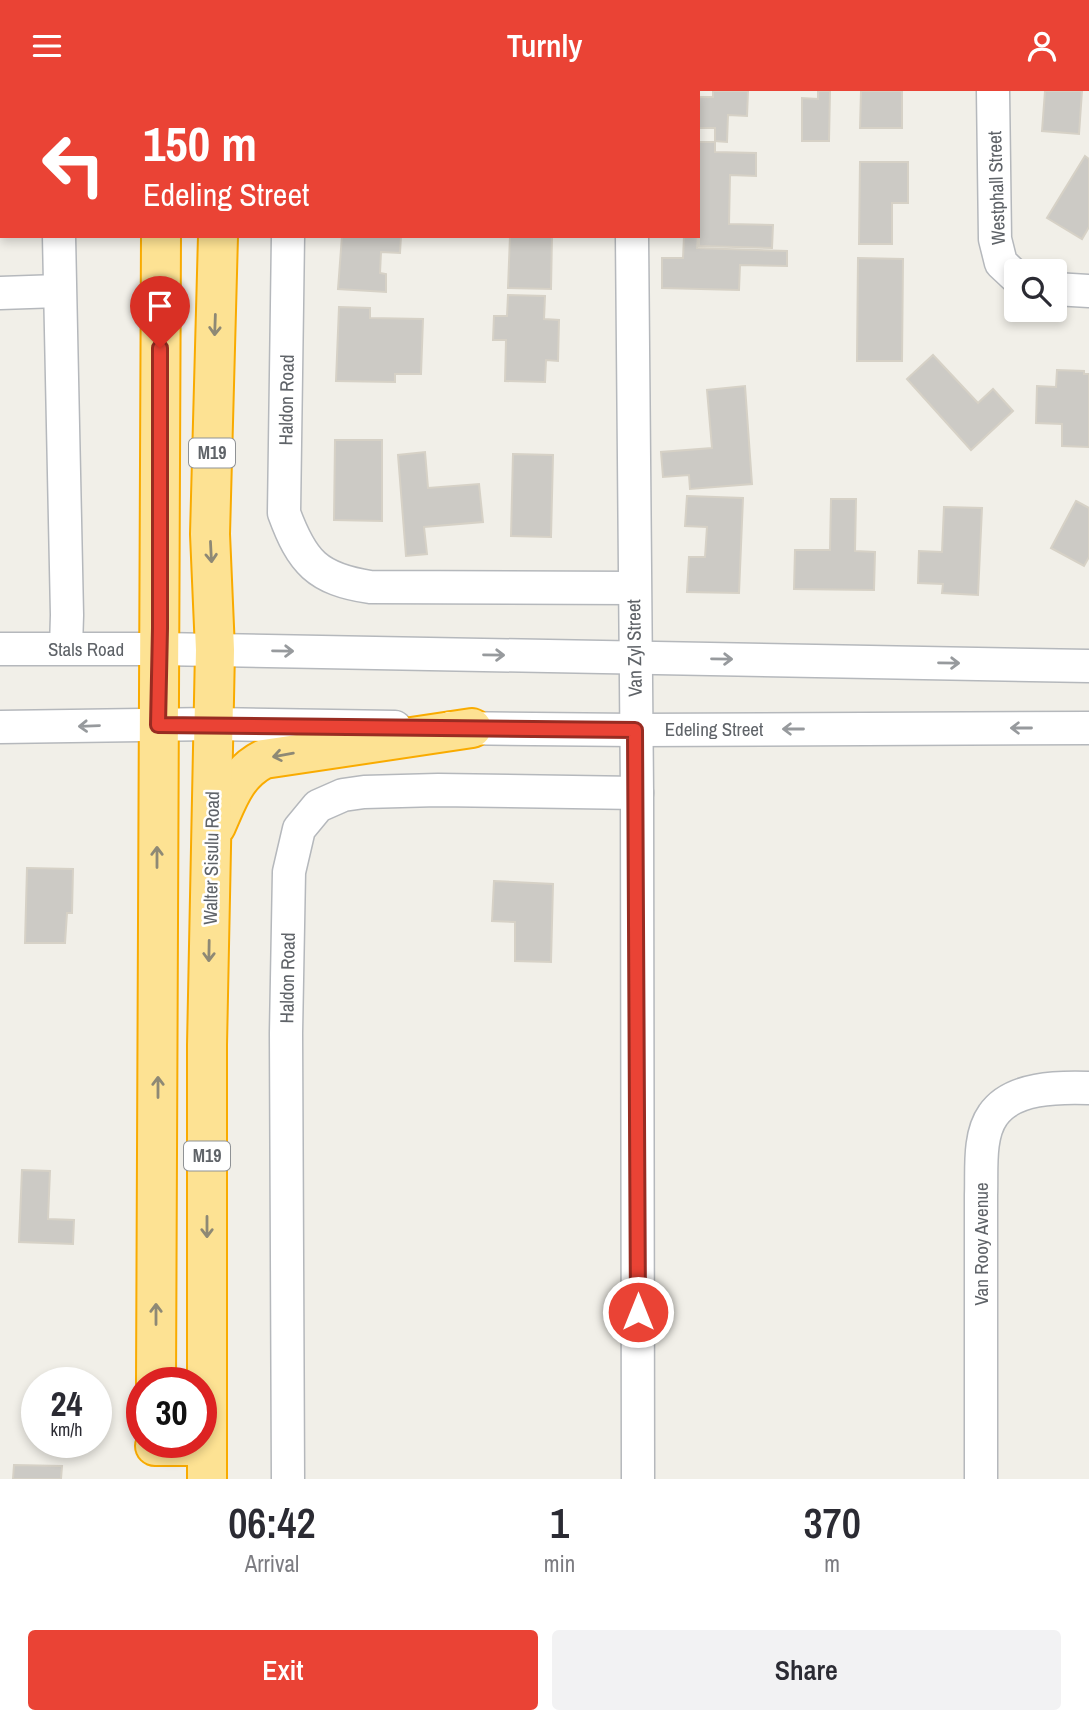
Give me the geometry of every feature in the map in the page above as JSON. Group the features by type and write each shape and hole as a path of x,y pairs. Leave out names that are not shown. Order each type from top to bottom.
{"highway":[{"name":"M19","path":"156,1367 161,238"},
{"name":"Walter Sisulu Road","path":"207,1462 207,1173 215,650 210,534 218,238"},
{"path":"212,833 236,782 254,764 264,759 472,728"},
{"path":"157,1174 207,1173"},
{"path":"172,1458 207,1462"}],"street":[{"name":"Westphall Street","path":"993,91 995,239 1004,266"},
{"path":"59,238 66,648"},
{"name":"Haldon Road","path":"288,238 284,513 295,543 310,563 348,584 370,587 634,588"},
{"name":"Van Zyl Street","path":"632,238 637,793 638,1479"},
{"path":"1067,290 1089,291"},
{"path":"0,293 59,291"},
{"name":"Stals Road","path":"0,649 215,650"},
{"path":"215,650 1089,666"},
{"path":"0,727 213,724"},
{"name":"Edeling Street","path":"213,724 635,730 1089,728"},
{"name":"Haldon Road","path":"288,1479 286,1020 289,872 299,829 318,806 343,795 364,792 438,790 637,793"},
{"name":"Van Rooy Avenue","path":"981,1479 981,1195 982,1156 987,1130 993,1115 1009,1100 1028,1092 1089,1088"}],"building":[{"path":"713,91 748,91 747,116 728,115 727,142 715,141 715,128 700,128 700,97 713,97"},
{"path":"818,91 830,91 829,141 802,141 802,98 818,99"},
{"path":"861,91 902,91 902,128 860,128"},
{"path":"1045,91 1082,91 1079,134 1042,131"},
{"path":"700,142 715,142 715,152 756,153 756,176 730,175 729,224 773,225 772,248 699,246"},
{"path":"1085,156 1089,159 1089,227 1082,239 1047,218"},
{"path":"860,162 908,162 908,203 892,203 892,244 859,244"},
{"path":"342,238 401,238 400,253 381,252 380,273 386,274 386,292 338,289"},
{"path":"510,238 552,238 551,289 508,288"},
{"path":"684,238 698,238 697,248 787,251 787,266 740,265 739,290 662,288 662,258 683,258"},
{"path":"858,258 903,259 902,361 857,361"},
{"path":"508,295 545,296 544,319 559,320 558,361 546,360 545,382 505,381 506,340 493,340 494,316 507,316"},
{"path":"339,307 370,308 370,318 423,319 421,374 395,374 395,382 336,381"},
{"path":"933,355 978,403 993,389 1013,411 971,450 907,379"},
{"path":"1057,370 1084,371 1084,374 1089,374 1089,447 1062,446 1062,424 1036,423 1037,386 1056,387"},
{"path":"745,386 752,484 690,489 689,475 663,477 661,452 712,448 707,390"},
{"path":"335,440 382,440 382,521 334,520"},
{"path":"425,452 428,488 479,484 483,522 424,527 427,554 406,556 398,455"},
{"path":"513,454 553,455 551,537 511,536"},
{"path":"687,496 743,498 739,593 687,592 689,557 705,557 707,527 685,526"},
{"path":"831,499 856,499 855,551 875,552 874,590 794,589 795,550 830,550"},
{"path":"1076,501 1089,508 1089,557 1084,566 1051,548"},
{"path":"944,507 982,508 978,595 942,593 943,584 918,583 919,551 942,552"},
{"path":"27,868 73,869 72,913 67,913 65,943 25,943"},
{"path":"494,881 553,884 551,962 515,961 515,922 492,921"},
{"path":"22,1170 50,1171 48,1219 74,1220 73,1244 19,1242"},
{"path":"14,1465 62,1466 61,1479 13,1479"}],"route":[{"path":"160,348 158,725 635,730 638,1312"}]}
